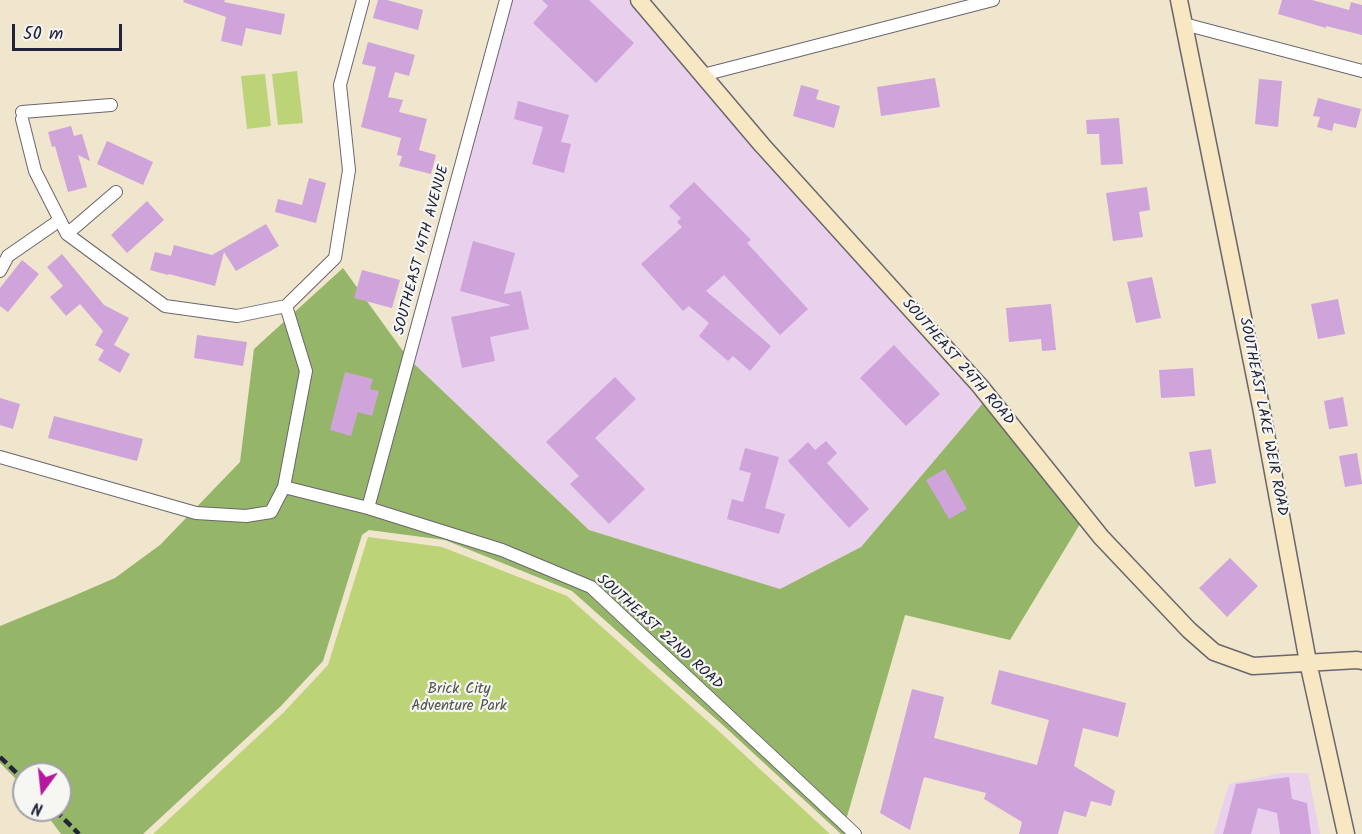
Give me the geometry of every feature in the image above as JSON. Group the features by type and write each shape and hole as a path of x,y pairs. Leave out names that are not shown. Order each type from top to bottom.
{"street":[{"path":"111,105 22,115 35,171 67,234 165,306 237,316 286,306 335,258 349,170 340,85 363,0"},
{"name":"SOUTHEAST 14TH AVENUE","path":"368,508 507,0"},
{"name":"SOUTHEAST 24TH ROAD","path":"639,0 762,145 980,386 1101,537 1189,630 1214,651 1253,666 1362,661"},
{"path":"703,75 993,0"},
{"name":"SOUTHEAST LAKE WEIR ROAD","path":"1179,0 1261,407 1308,662 1346,834"},
{"path":"1184,24 1362,71"},
{"path":"67,234 116,192"},
{"path":"0,271 8,256 60,220"},
{"path":"0,458 196,513 246,516 271,512 284,487 306,371 286,306"},
{"name":"SOUTHEAST 22ND ROAD","path":"284,487 368,508 502,550 591,588 855,834"}],"shaded area":[{"path":"507,0 628,0 757,151 983,403 861,547 780,589 589,530 408,358"},
{"path":"1282,773 1308,773 1320,834 1214,834 1229,784"}],"green space":[{"path":"297,71 303,123 278,125 272,74"},
{"path":"265,74 271,126 247,129 241,76"},
{"path":"343,268 408,358 589,530 780,589 861,547 983,403 1080,524 1010,640 905,615 844,827 852,834 841,834 572,591 445,540 369,530 362,535 323,661 280,707 143,834 61,834 52,822 72,822 72,762 12,762 12,775 0,763 0,626 115,578 160,545 240,462 254,349"},
{"name":"Brick City Adventure Park","path":"368,537 442,547 567,596 830,834 153,834 284,712 328,665"}],"building":[{"path":"184,0 225,0 224,2 285,14 281,35 246,28 242,46 221,41 226,17 183,2"},
{"path":"378,0 387,0 423,10 418,30 373,18"},
{"path":"542,0 589,0 634,43 596,83 533,23 548,6"},
{"path":"1282,0 1312,0 1349,10 1351,2 1362,5 1362,35 1326,26 1326,28 1278,14"},
{"path":"368,42 415,55 409,76 395,72 388,97 403,100 399,112 427,119 419,150 436,155 431,174 399,166 402,156 397,155 401,138 361,127 376,67 362,64"},
{"path":"935,78 940,107 881,116 877,87"},
{"path":"1259,79 1282,81 1278,127 1255,124"},
{"path":"801,85 819,90 816,99 840,106 834,128 793,116"},
{"path":"1318,98 1361,109 1356,128 1334,123 1332,131 1317,127 1320,117 1313,116"},
{"path":"518,101 569,115 561,142 571,144 564,173 532,164 543,127 514,119"},
{"path":"1119,118 1123,164 1101,165 1099,134 1087,134 1086,120"},
{"path":"71,126 74,136 82,134 90,161 78,155 87,187 68,192 55,146 52,147 48,132"},
{"path":"107,141 153,162 143,185 97,164"},
{"path":"309,178 326,183 316,223 275,212 278,199 302,205"},
{"path":"694,182 751,240 747,243 808,309 780,335 724,275 706,291 771,346 750,371 733,356 728,361 699,336 709,323 689,306 683,311 641,264 682,227 677,222 681,218 669,206"},
{"path":"1147,187 1150,210 1139,212 1143,237 1113,241 1106,193"},
{"path":"147,201 164,220 127,253 111,235"},
{"path":"266,224 279,246 236,271 224,252 215,286 150,270 155,252 171,256 174,245 212,255"},
{"path":"473,241 515,253 504,294 521,291 529,329 490,337 495,361 462,368 451,317 511,305 460,291"},
{"path":"62,254 104,305 129,318 114,345 130,354 120,373 98,360 104,350 95,345 103,331 80,304 66,316 50,297 63,286 47,267"},
{"path":"22,260 39,274 8,312 0,306 0,288"},
{"path":"362,270 400,280 392,308 354,298"},
{"path":"1152,277 1161,318 1136,323 1127,282"},
{"path":"1338,299 1345,334 1318,339 1311,304"},
{"path":"1051,304 1056,350 1042,351 1041,339 1009,342 1006,308"},
{"path":"197,335 247,342 243,366 194,358"},
{"path":"894,345 940,394 906,426 860,378"},
{"path":"1193,368 1195,396 1161,398 1159,370"},
{"path":"345,372 373,379 370,389 379,391 372,416 358,412 351,436 330,430"},
{"path":"615,377 636,399 595,438 645,489 609,524 570,484 579,476 546,442"},
{"path":"1343,397 1348,426 1329,429 1324,401"},
{"path":"0,398 20,404 13,429 0,425"},
{"path":"54,416 143,439 137,461 48,438"},
{"path":"826,441 837,453 827,463 869,509 849,528 788,461 808,442 815,450"},
{"path":"745,448 779,457 765,508 785,514 779,534 727,519 732,499 743,502 751,473 739,470"},
{"path":"1211,449 1216,483 1195,487 1189,452"},
{"path":"1357,453 1362,484 1345,487 1339,456"},
{"path":"945,469 967,509 949,519 926,480"},
{"path":"1230,558 1258,586 1227,617 1199,588"},
{"path":"999,670 1126,703 1118,737 1083,728 1074,766 1115,791 1111,806 1091,801 1086,817 1064,811 1058,834 1019,834 1022,822 984,799 986,793 924,777 910,830 880,813 912,689 944,697 934,738 1037,765 1049,720 991,704"},
{"path":"1289,777 1292,799 1307,803 1311,834 1280,834 1277,813 1258,808 1251,834 1223,834 1236,784"}],"railway":[{"path":"0,757 12,768"},
{"path":"67,822 79,834"}]}
